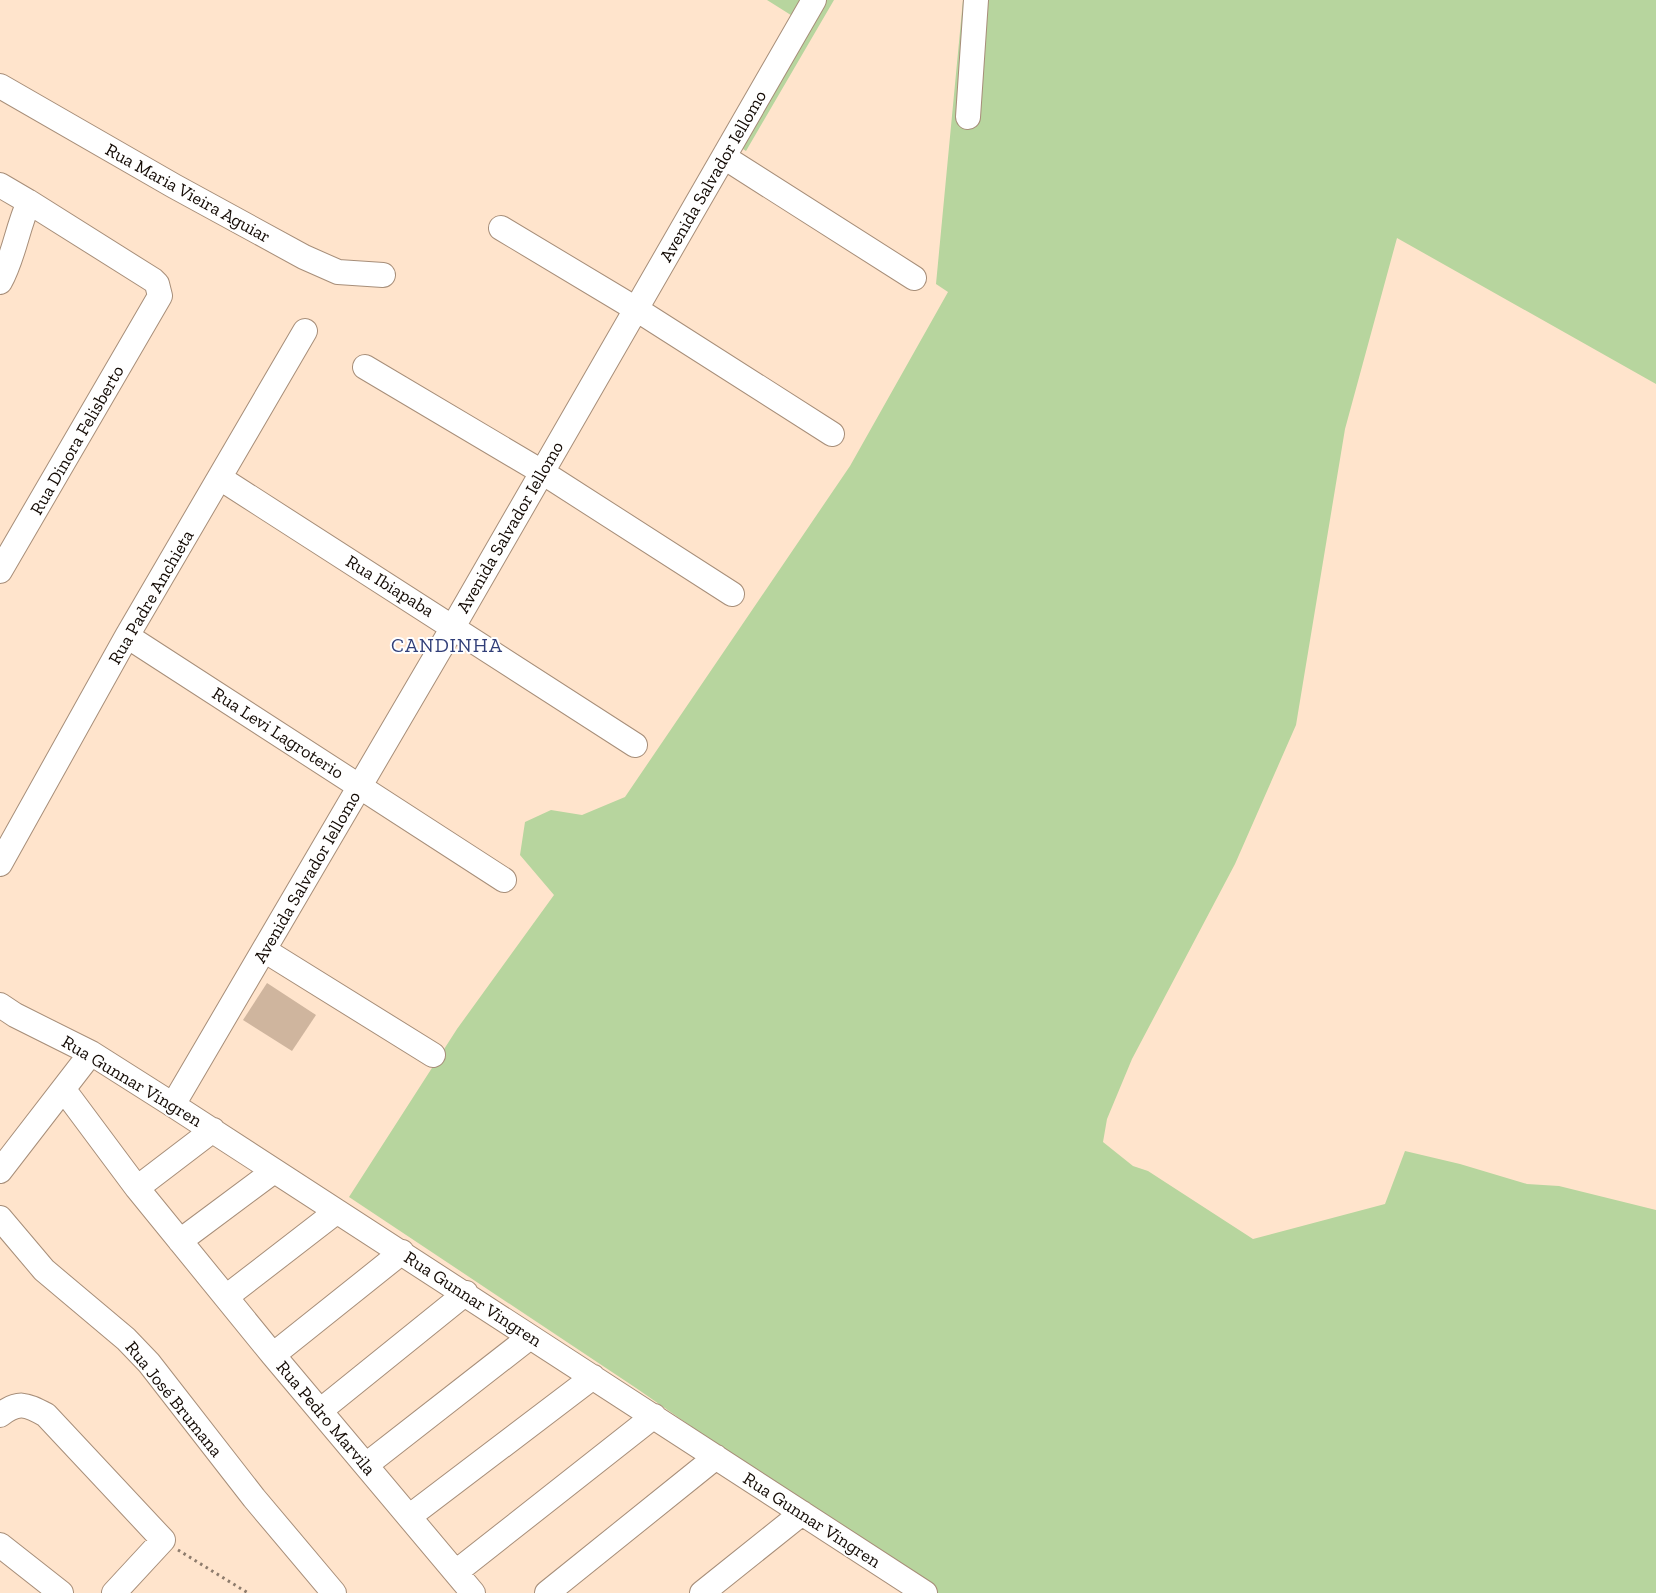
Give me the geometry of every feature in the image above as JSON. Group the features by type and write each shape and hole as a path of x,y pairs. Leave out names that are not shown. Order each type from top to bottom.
{"street":[{"name":"Avenida Salvador Iellomo","path":"173,1104 453,627 814,0"},
{"path":"968,117 976,0"},
{"name":"Rua Maria Vieira Aguiar","path":"0,86 174,186 304,257 338,272 383,275"},
{"path":"724,157 914,278"},
{"path":"0,185 29,202 3,277"},
{"name":"Rua Dinora Felisberto","path":"0,571 160,296 157,284 153,280 29,202"},
{"path":"501,228 636,309 832,434"},
{"name":"Rua Padre Anchieta","path":"0,864 128,636 305,332"},
{"path":"366,367 542,472 732,594"},
{"name":"Rua Ibiapaba","path":"220,478 634,745"},
{"name":"Rua Levi Lagroterio","path":"128,636 504,880"},
{"path":"264,950 433,1055"},
{"name":"Rua Gunnar Vingren","path":"7,1010 91,1053 173,1104 336,1212 466,1293 530,1337 802,1513 909,1589"},
{"path":"0,1171 91,1053"},
{"name":"Rua Pedro Marvila","path":"64,1090 137,1188 180,1241 473,1593"},
{"path":"137,1188 213,1130"},
{"path":"180,1241 274,1171"},
{"path":"226,1297 336,1212"},
{"name":"Rua José Brumana","path":"0,1218 44,1270 126,1339 149,1363 254,1498 334,1593"},
{"path":"273,1355 402,1252"},
{"path":"321,1410 466,1293"},
{"path":"366,1465 530,1337"},
{"path":"410,1516 593,1377"},
{"path":"0,1415 12,1406 20,1405 46,1415 163,1540 114,1593"},
{"path":"456,1572 654,1416"},
{"path":"547,1593 716,1457"},
{"path":"702,1593 802,1513"},
{"path":"0,1545 61,1593"}],"path":[{"path":"163,1540 248,1593"}],"green space":[{"path":"767,0 834,0 746,151 726,138 794,17"},
{"path":"963,0 1656,0 1656,384 1397,238 1345,429 1296,725 1235,864 1132,1059 1107,1119 1103,1142 1133,1166 1148,1171 1253,1239 1385,1204 1405,1151 1460,1164 1527,1184 1559,1186 1656,1210 1656,1593 931,1593 636,1388 349,1197 457,1029 554,895 520,855 525,822 551,810 582,815 625,797 850,466 948,292 936,284"}],"building":[{"path":"267,983 316,1015 292,1051 243,1020"}],"district":[{"name":"CANDINHA","path":"447,645"}]}
